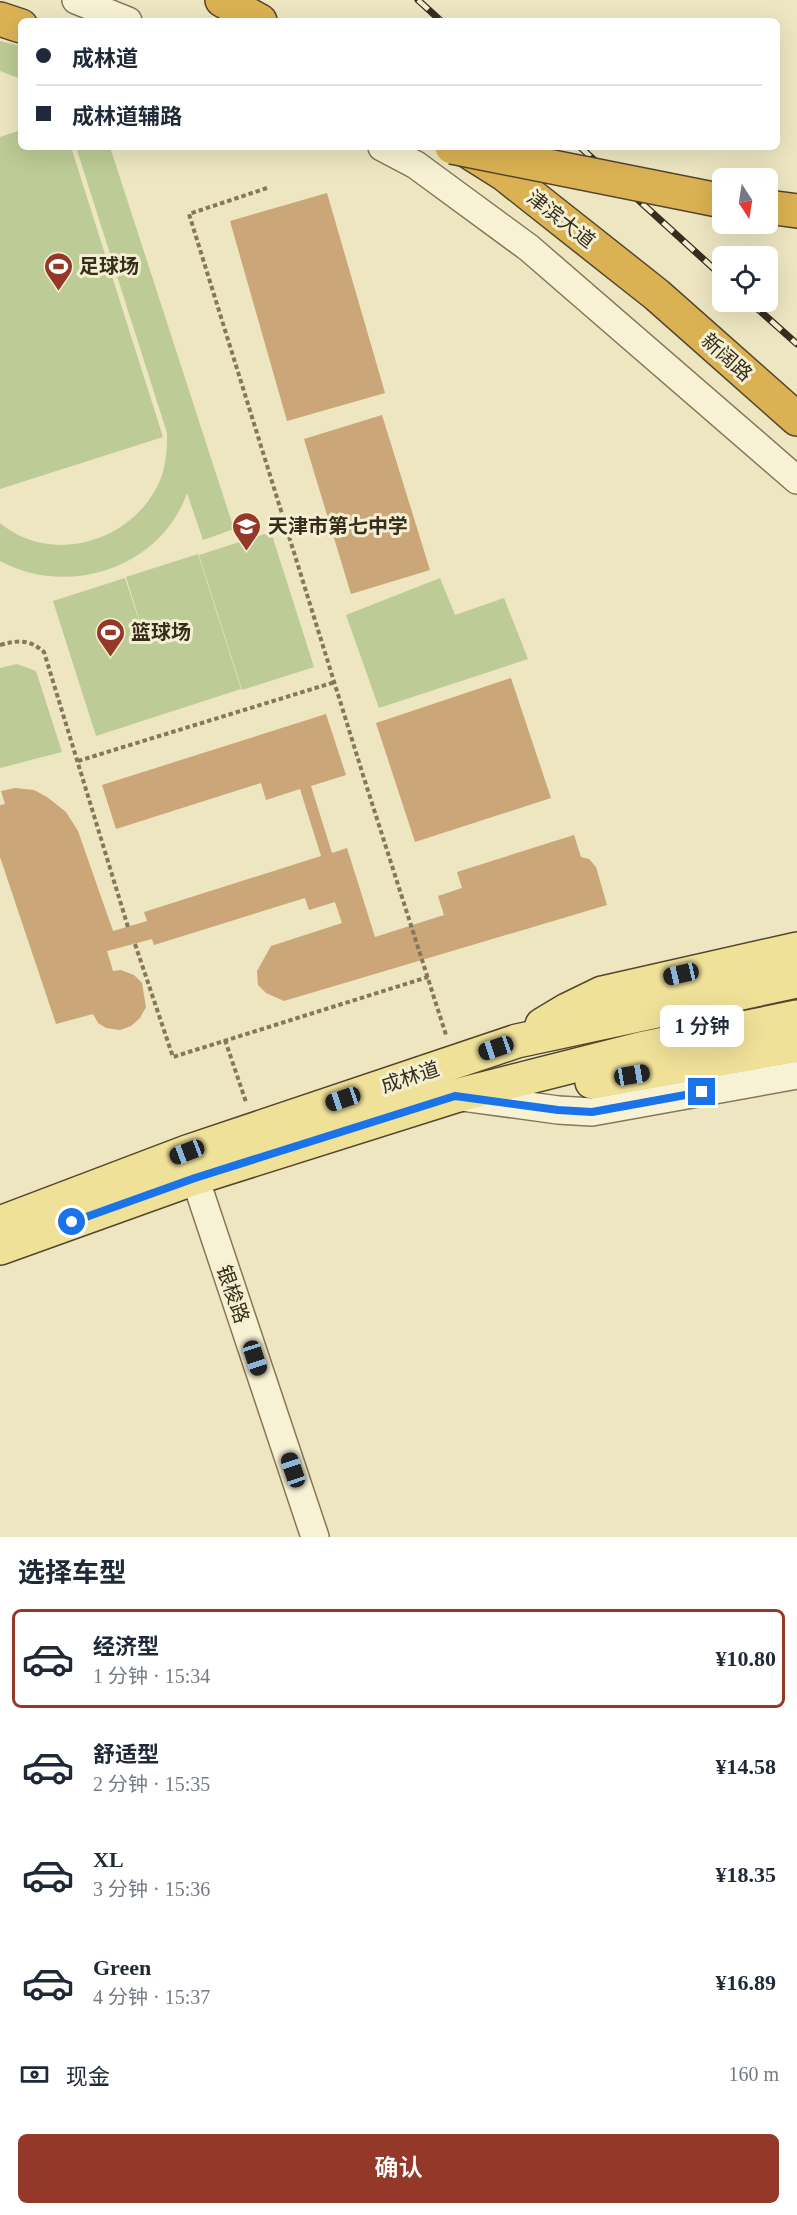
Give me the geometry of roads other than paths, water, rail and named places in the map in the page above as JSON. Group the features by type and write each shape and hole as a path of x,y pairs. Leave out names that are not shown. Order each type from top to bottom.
{"highway":[{"path":"222,0 255,18"},
{"path":"0,19 18,25"},
{"path":"467,150 712,199"},
{"name":"津滨大道","path":"467,150 504,174 657,295"},
{"path":"778,208 797,211"},
{"name":"新阔路","path":"657,295 797,419"}],"main road":[{"path":"517,1041 567,1010 602,993 797,949"},
{"name":"成林道","path":"0,1248 191,1165 255,1129 454,1062 517,1041 797,981"},
{"path":"455,1096 640,1049 797,1017"},
{"path":"455,1096 526,1092 567,1086 797,1045"},
{"name":"成林道","path":"0,1223 191,1165 455,1096"}],"street":[{"path":"76,0 121,18"},
{"path":"388,150 416,165 529,248 797,480"},
{"path":"455,1096 558,1110 592,1112 797,1075"},
{"name":"银梭路","path":"191,1165 315,1537"}],"railway":[{"path":"418,0 438,18"},
{"path":"583,150 712,267"},
{"path":"761,312 797,344"}],"place":[{"name":"足球场","path":"58,292"},
{"name":"天津市第七中学","path":"247,552"},
{"name":"篮球场","path":"110,658"}]}
